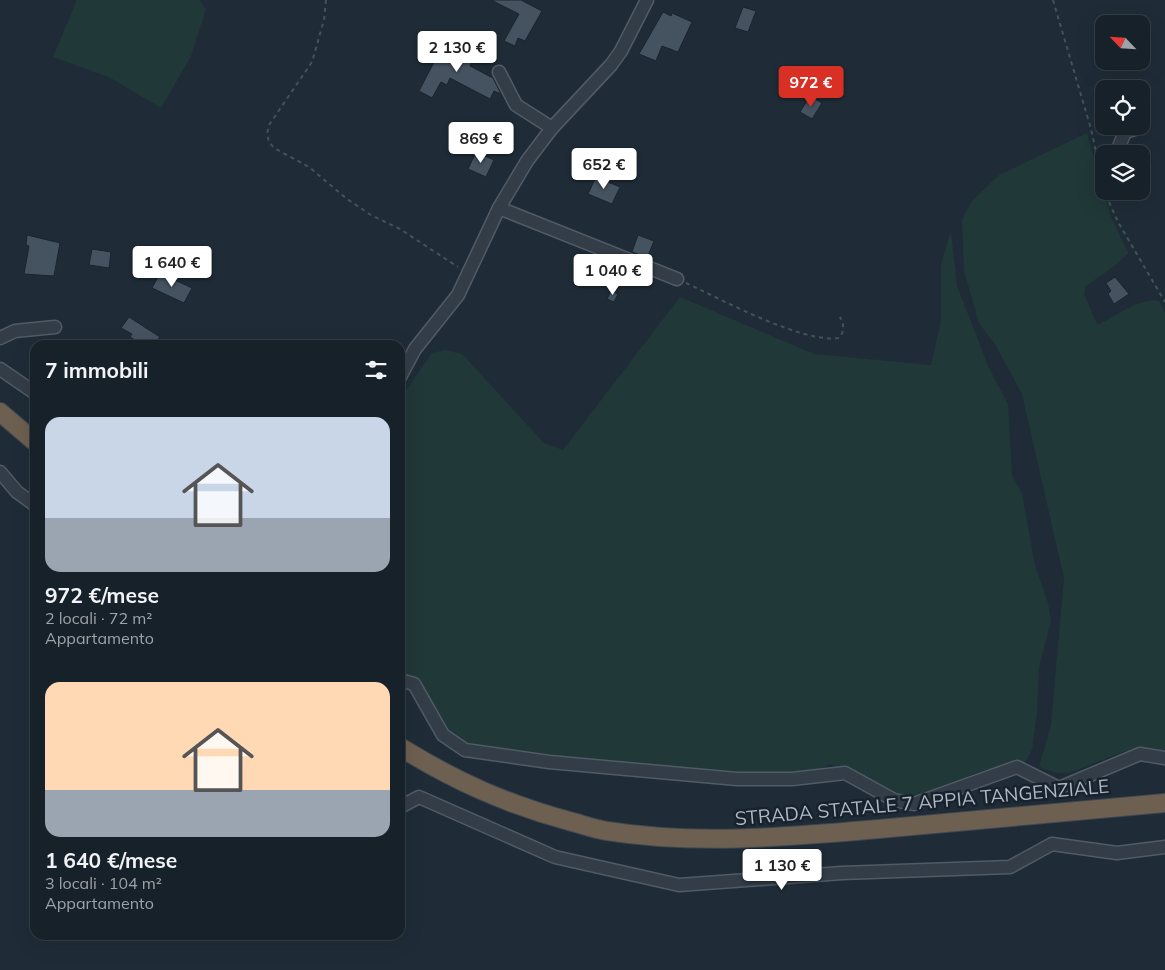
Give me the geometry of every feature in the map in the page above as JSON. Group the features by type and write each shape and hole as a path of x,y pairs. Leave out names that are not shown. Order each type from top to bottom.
{"highway":[{"path":"0,412 30,438"},
{"name":"STRADA STATALE 7 APPIA TANGENZIALE","path":"405,750 441,772 485,794 532,811 606,831 656,836 700,839 782,838 1165,803"}],"street":[{"path":"405,368 415,349 458,295 499,208 504,193 552,128 616,58 647,0"},
{"path":"499,72 516,105 552,128"},
{"path":"499,208 677,279"},
{"path":"0,338 15,331 55,327"},
{"path":"0,369 30,390"},
{"path":"0,472 17,492 30,501"},
{"path":"405,681 414,684 443,735 465,750 549,762 737,779 792,779 844,773 894,800 914,804 1017,767 1059,788 1140,754 1165,758"},
{"path":"405,804 419,797 555,857 678,885 842,873 1010,867 1052,844 1117,852 1165,848"}],"path":[{"path":"326,0 324,20 312,62 269,125 267,134 269,142 274,148 309,167 347,199 457,265 467,276"},
{"path":"1053,0 1095,146"},
{"path":"1109,200 1118,222 1165,302"},
{"path":"677,279 760,317 818,338 839,338 843,334 844,324 840,317"}],"green space":[{"path":"77,0 199,0 206,9 191,56 161,108 109,77 53,57"},
{"path":"1087,133 1095,161 1095,200 1106,200 1110,214 1128,253 1117,264 1086,286 1084,294 1096,322 1099,324 1136,304 1144,302 1159,301 1165,313 1165,755 1125,751 1069,773 1056,773 1039,767 1051,725 1064,578 1022,394 996,346 979,323 964,271 962,220 971,202 999,175"},
{"path":"951,231 957,286 989,368 1008,404 1012,475 1022,494 1035,565 1048,603 1051,621 1039,667 1037,713 1032,750 1025,762 978,772 922,798 905,799 830,764 816,771 760,778 555,758 496,749 463,741 450,735 410,677 405,675 405,392 432,353 445,350 462,354 544,443 563,450 680,297 814,354 931,365 941,321 941,264"}],"building":[{"path":"491,0 521,0 542,11 525,41 518,38 515,46 504,41 519,14"},
{"path":"743,7 756,11 748,32 735,28"},
{"path":"663,12 671,16 672,13 692,22 678,52 662,46 656,61 639,54"},
{"path":"450,41 470,52 468,58 472,61 470,66 493,78 501,94 494,91 490,99 450,78 447,85 441,82 432,98 419,91 444,43 448,45"},
{"path":"810,96 822,103 812,119 800,112"},
{"path":"476,152 494,160 486,177 468,169"},
{"path":"596,177 620,187 612,204 588,194"},
{"path":"27,235 60,243 54,276 24,274 29,246 26,245"},
{"path":"638,235 654,241 647,258 632,252"},
{"path":"92,249 111,252 109,268 89,265"},
{"path":"160,273 192,288 184,303 152,288"},
{"path":"1115,277 1129,294 1114,304 1108,294 1111,291 1106,283"},
{"path":"611,291 618,294 614,302 607,299"},
{"path":"129,317 160,337 157,340 135,340 130,337 132,334 121,328"}]}
